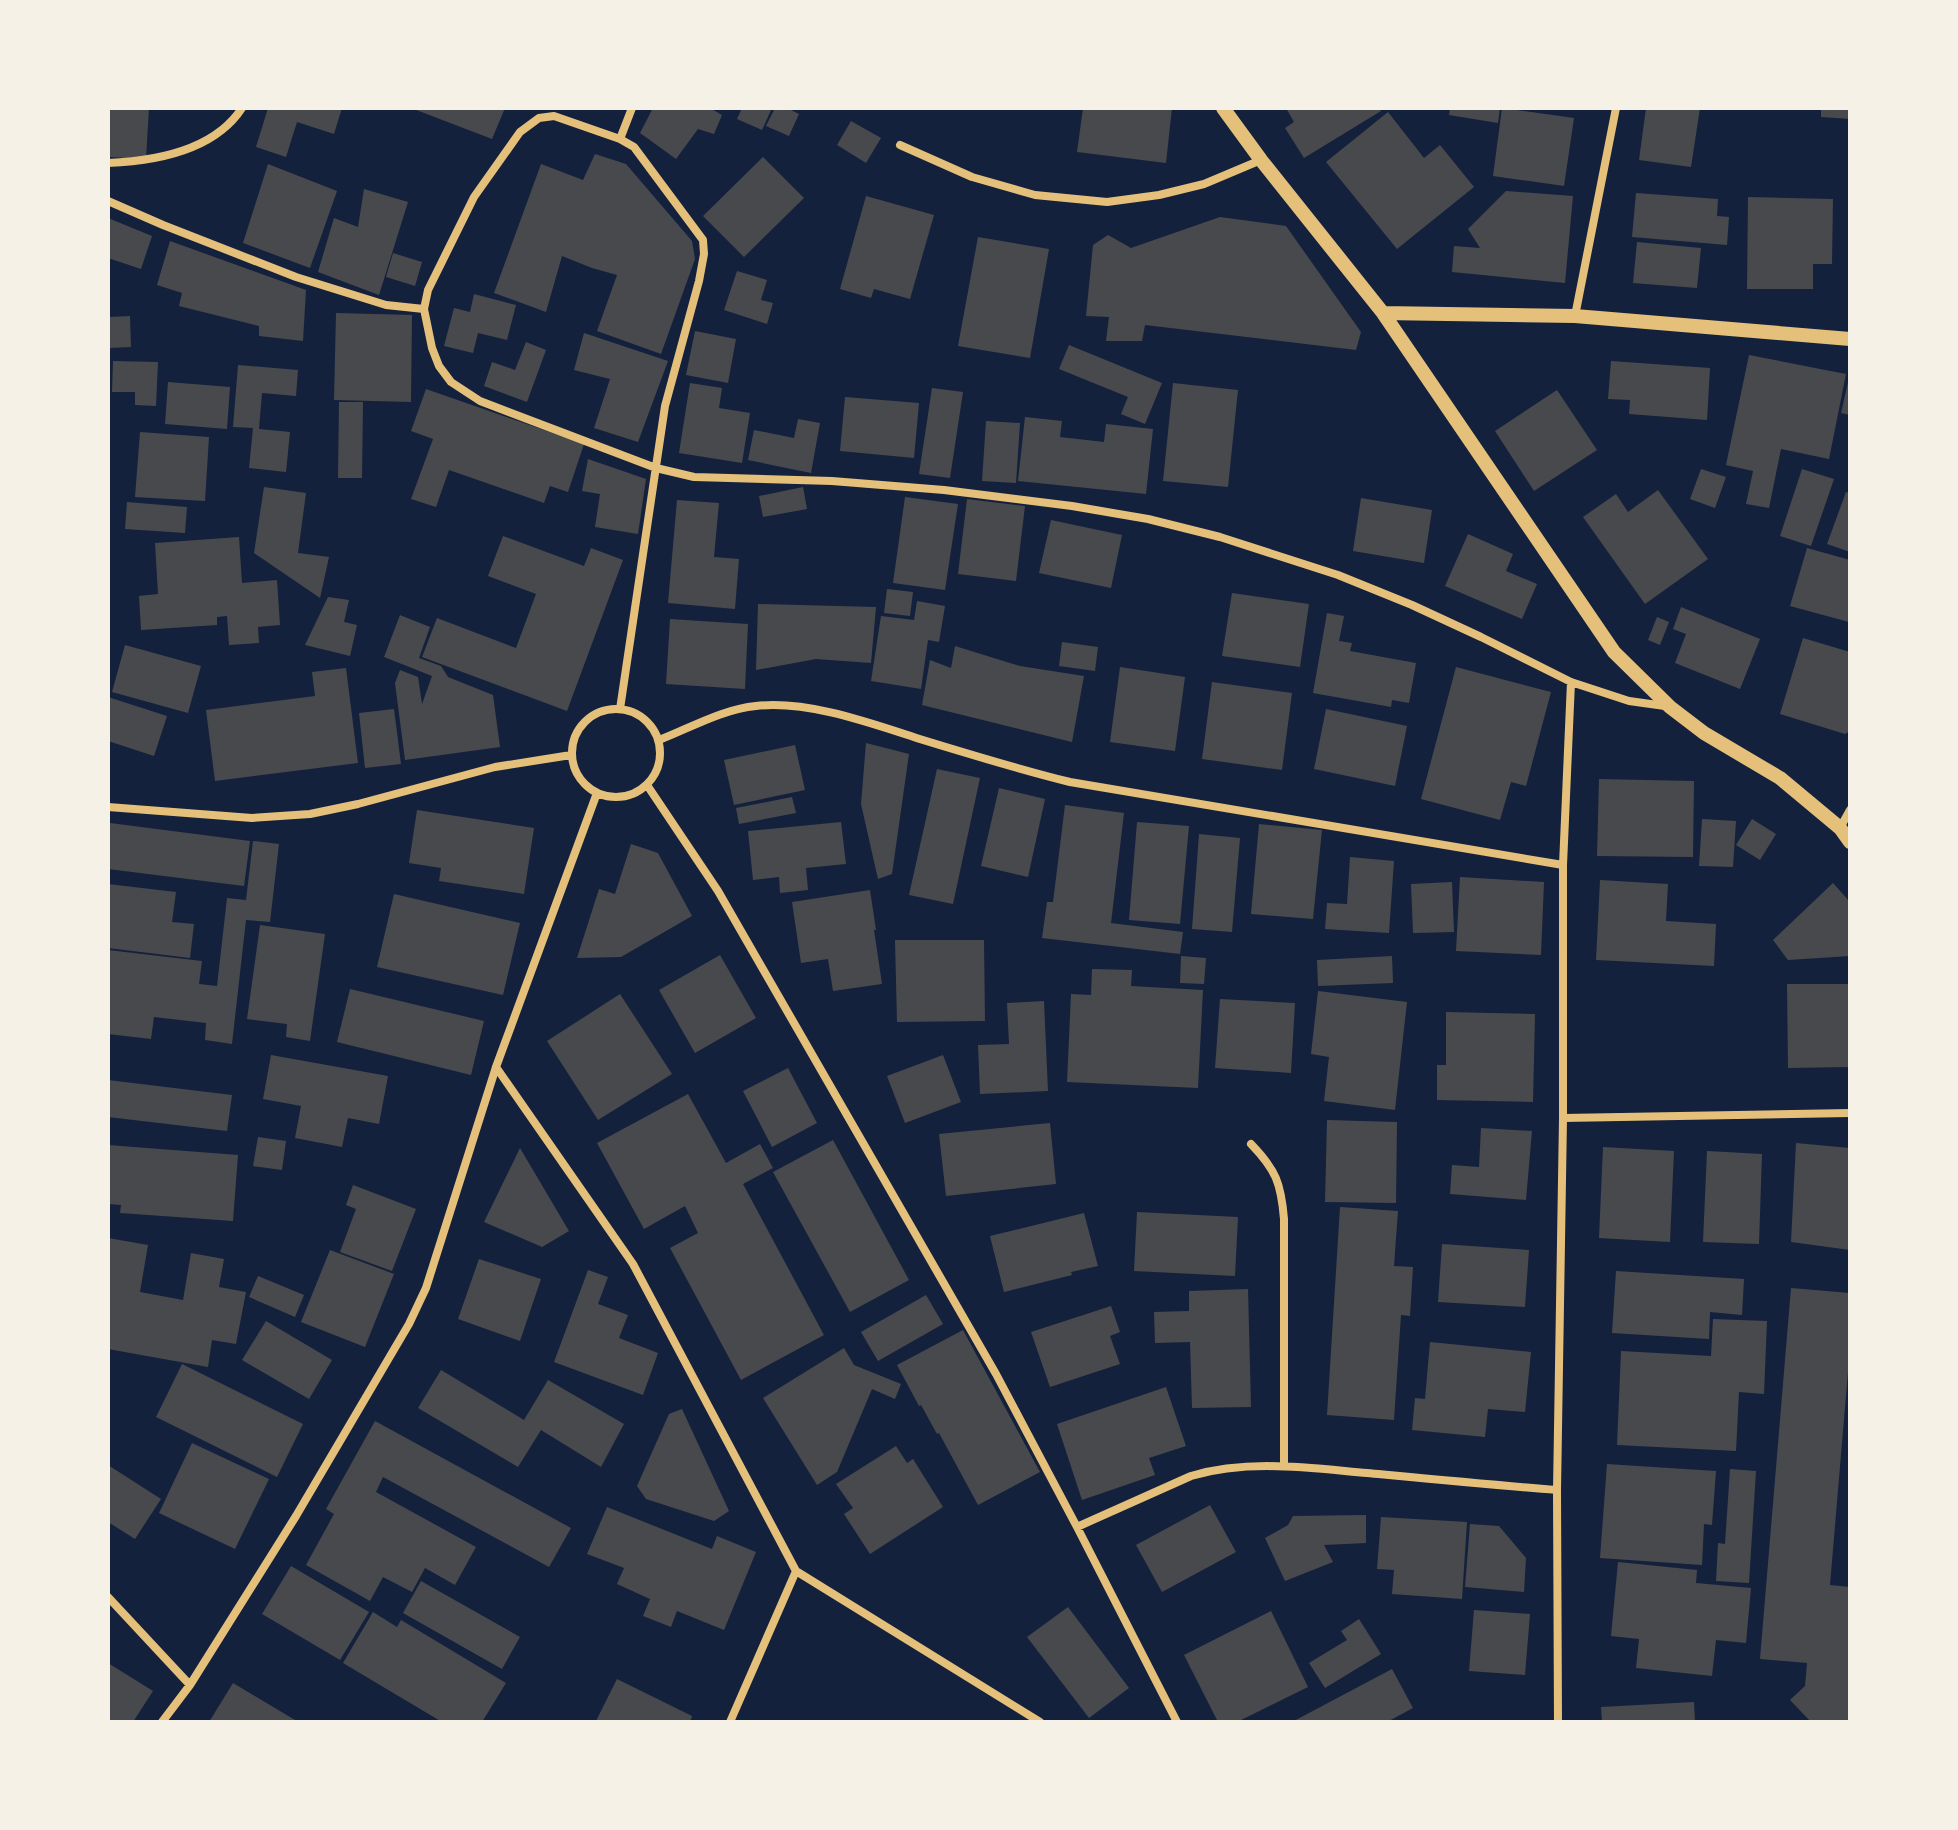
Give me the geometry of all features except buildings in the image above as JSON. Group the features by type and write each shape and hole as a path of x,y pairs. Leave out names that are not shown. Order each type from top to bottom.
{"street":[{"path":"108,163 138,162 189,149 214,136 235,119 242,108"},
{"path":"620,139 632,108"},
{"path":"1223,108 1383,313 1614,652 1670,707 1704,733 1780,778 1840,828 1850,842"},
{"path":"1575,316 1616,108"},
{"path":"620,709 656,468 665,406 704,254 703,240 634,147 620,139 554,116 539,118 520,132 474,197 428,290 424,309 439,366 451,382 480,401 656,468 694,477 832,481 944,490 1072,506 1220,537 1338,575 1453,624 1571,682 1629,701 1670,707"},
{"path":"900,145 972,177 1035,195 1107,202 1159,195 1204,184 1261,160"},
{"path":"108,201 296,277 386,305 424,309"},
{"path":"1383,313 1575,316 1850,339"},
{"path":"1558,1722 1563,865 1571,682"},
{"path":"659,740 736,709 781,705 807,707 1070,782 1563,865"},
{"path":"620,709 634,713 647,722 659,740 660,763 654,777 637,792 623,797 608,797 587,788 578,777 571,747 585,721 605,710 620,709"},
{"path":"108,807 252,818 310,814 495,767 571,755"},
{"path":"647,785 718,891 996,1374 1177,1722"},
{"path":"162,1722 190,1685 296,1516 409,1324 426,1288 496,1067 597,793"},
{"path":"1840,828 1850,810"},
{"path":"496,1067 633,1264 796,1571 1040,1722"},
{"path":"1563,1118 1850,1113"},
{"path":"1251,1144 1277,1177 1282,1193 1284,1466"},
{"path":"1077,1527 1191,1476 1234,1466 1284,1466 1557,1490"},
{"path":"730,1722 796,1571"},
{"path":"108,1597 190,1685"}]}
